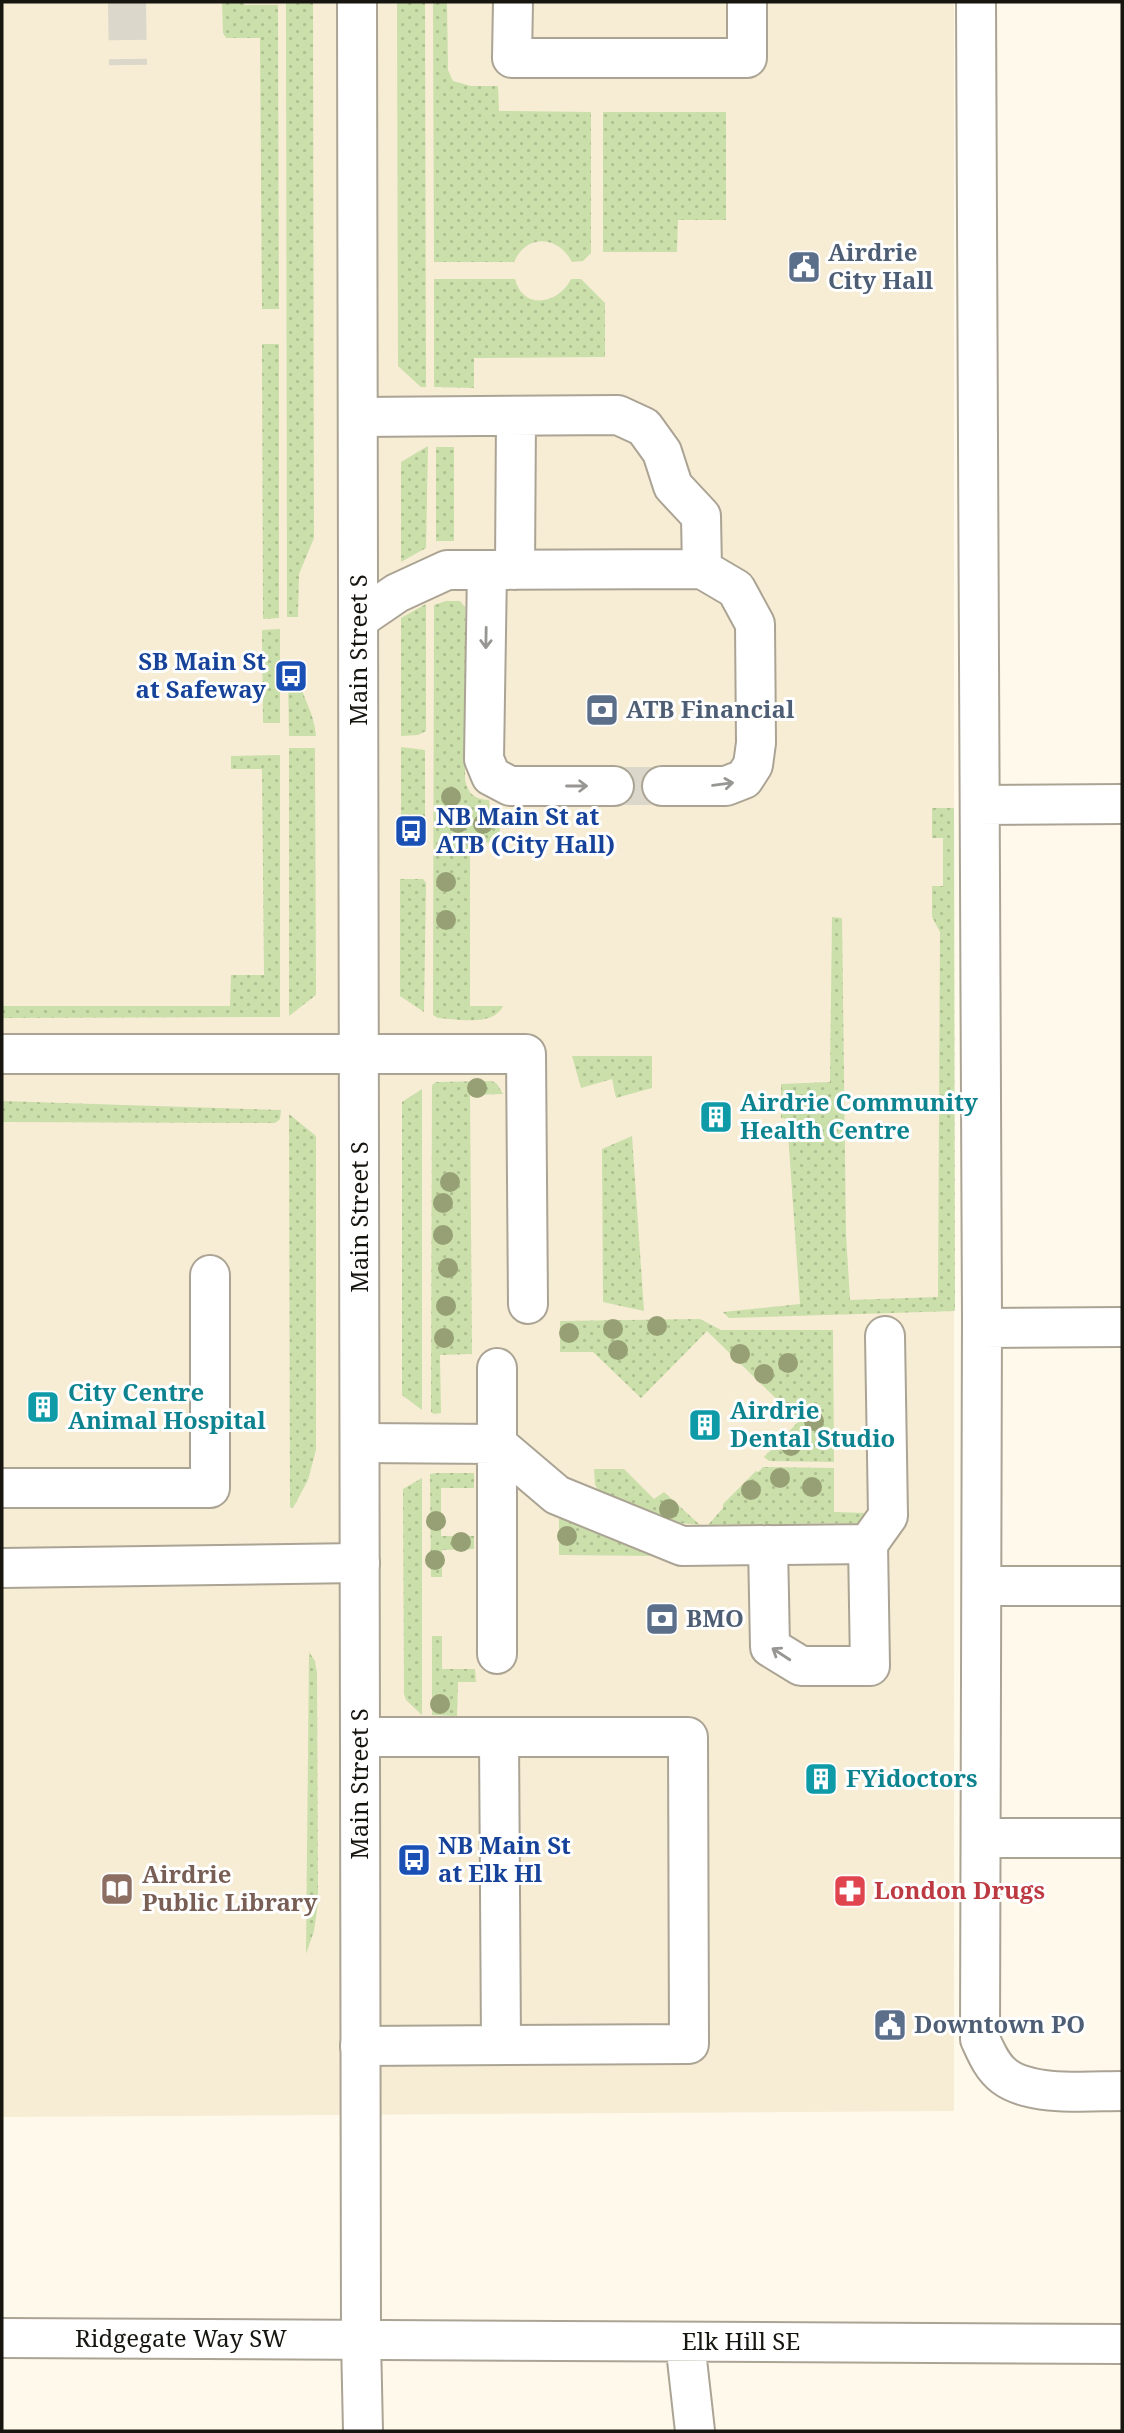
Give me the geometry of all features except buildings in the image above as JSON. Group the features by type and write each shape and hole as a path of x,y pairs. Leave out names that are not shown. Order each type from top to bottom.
{"main road":[{"name":"Main Street S","path":"357,2 363,2431"},
{"path":"513,2 512,58 747,58 747,2"},
{"path":"976,2 982,1328 980,2039 989,2060 1004,2076 1026,2086 1059,2091 1122,2091"},
{"path":"359,417 618,415 644,427 662,452 673,486 701,516 702,569"},
{"path":"516,416 484,759 491,776 510,786 614,786"},
{"path":"359,619 397,593 447,570 702,569 736,589 755,624 753,765 744,779 726,786 662,786"},
{"path":"980,805 1122,804"},
{"path":"2,1054 526,1055 528,1304"},
{"path":"2,1488 211,1488 210,1275"},
{"path":"982,1328 1122,1327"},
{"path":"768,1545 770,1647 800,1666 870,1666 868,1544 888,1516 885,1336"},
{"path":"497,1368 497,1654"},
{"path":"360,1443 496,1444 557,1495 682,1546 868,1544"},
{"path":"2,1568 360,1563"},
{"path":"982,1586 1122,1586"},
{"path":"360,1737 688,1737 689,2044 360,2046"},
{"path":"499,1737 500,2045"},
{"path":"981,1838 1122,1838"},
{"name":"Ridgegate Way SW","path":"2,2338 361,2340"},
{"name":"Elk Hill SE","path":"361,2340 1122,2344"},
{"path":"685,2342 695,2431"}],"shaded area":[{"path":"2,2 954,2 954,2111 2,2117"}],"green space":[{"path":"222,2 278,5 279,309 262,309 260,38 226,38 223,33"},
{"path":"286,2 313,2 314,538 299,574 298,617 287,617"},
{"path":"397,2 425,2 426,387 421,387 398,366"},
{"path":"433,2 447,2 448,70 453,81 471,86 498,86 499,111 591,112 591,253 583,261 572,262 559,247 543,241 527,246 514,262 434,262"},
{"path":"603,112 726,112 726,220 678,220 677,252 603,252"},
{"path":"434,279 515,279 525,296 541,300 558,294 571,279 581,279 605,303 605,357 474,358 474,388 434,387"},
{"path":"262,344 279,344 279,618 263,619"},
{"path":"428,446 426,548 401,562 401,462"},
{"path":"436,447 454,447 454,541 436,541"},
{"path":"446,601 460,601 465,607 466,784 472,795 489,800 490,809 500,809 500,842 470,843 470,1006 503,1006 491,1017 474,1020 438,1018 433,1015 434,605"},
{"path":"426,604 426,731 418,735 401,736 401,618"},
{"path":"280,629 280,723 263,723 262,630"},
{"path":"288,670 298,670 316,736 289,736"},
{"path":"401,747 425,750 425,828 401,828"},
{"path":"289,748 315,748 316,995 289,1016"},
{"path":"280,755 280,1017 2,1018 2,1006 230,1006 231,975 264,975 262,769 231,769 231,756"},
{"path":"932,808 954,808 955,1311 729,1318 723,1312 800,1304 787,1119 781,1118 781,1084 830,1082 832,917 842,918 846,1234 850,1300 938,1297 940,932 932,917 932,886 943,886 943,838 932,838"},
{"path":"400,879 423,879 426,883 424,1012 400,996"},
{"path":"572,1056 652,1056 652,1088 616,1098 612,1079 581,1088"},
{"path":"492,1081 503,1094 470,1095 472,1354 440,1355 441,1413 434,1414 431,1412 432,1085 436,1082"},
{"path":"422,1089 422,1410 402,1395 402,1102"},
{"path":"2,1101 281,1110 280,1119 275,1123 2,1122"},
{"path":"289,1114 316,1136 316,1450 308,1480 293,1508 290,1507"},
{"path":"632,1136 644,1311 603,1302 602,1149"},
{"path":"700,1319 721,1330 833,1330 834,1462 769,1461 764,1457 799,1421 707,1331 641,1398 593,1352 560,1352 560,1321"},
{"path":"763,1467 834,1468 834,1512 865,1513 865,1523 708,1525 723,1508 723,1504"},
{"path":"594,1469 624,1469 654,1499 664,1492 700,1525 681,1523 602,1495 595,1485"},
{"path":"474,1473 474,1488 441,1488 441,1536 474,1536 474,1549 442,1550 442,1577 431,1577 430,1474"},
{"path":"422,1478 422,1715 406,1700 404,1694 403,1489"},
{"path":"559,1517 660,1556 559,1555"},
{"path":"432,1636 442,1636 442,1669 475,1669 476,1682 458,1682 457,1716 432,1715"},
{"path":"309,1652 315,1661 317,1673 318,1903 314,1931 306,1954"}],"tunnel":[{"path":"127,2 128,65"},
{"path":"614,786 662,786"}],"place":[{"name":"Airdrie City Hall","path":"804,267"},
{"name":"SB Main St at Safeway","path":"291,676"},
{"name":"ATB Financial","path":"602,710"},
{"name":"NB Main St at ATB (City Hall)","path":"411,831"},
{"name":"Airdrie Community Health Centre","path":"716,1117"},
{"name":"City Centre Animal Hospital","path":"43,1407"},
{"name":"Airdrie Dental Studio","path":"705,1425"},
{"name":"BMO","path":"662,1619"},
{"name":"FYidoctors","path":"821,1779"},
{"name":"NB Main St at Elk Hl","path":"414,1860"},
{"name":"Airdrie Public Library","path":"117,1889"},
{"name":"London Drugs","path":"850,1891"},
{"name":"Downtown PO","path":"890,2025"}]}
